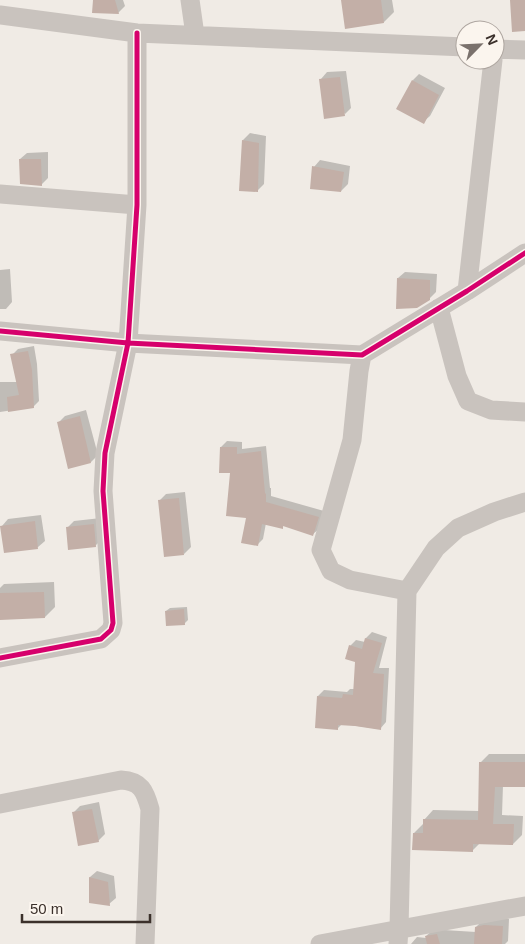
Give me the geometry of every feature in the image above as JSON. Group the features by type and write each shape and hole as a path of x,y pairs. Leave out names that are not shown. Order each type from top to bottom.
{"street":[{"path":"190,0 194,35"},
{"path":"0,15 137,33 455,47"},
{"path":"0,658 102,639 111,630 113,623 104,491 104,453 128,343 137,205 137,33"},
{"path":"505,49 525,50"},
{"path":"466,292 492,70"},
{"path":"0,194 137,205"},
{"path":"0,331 128,343 362,355 466,292 525,253"},
{"path":"439,308 457,376 468,400 491,410 525,412"},
{"path":"362,355 352,440 321,550 331,571 350,580 407,591"},
{"path":"398,937 407,591 436,548 458,528 494,512 525,502"},
{"path":"0,804 121,780 131,780 140,786 146,795 150,809 145,944"},
{"path":"320,944 398,937 525,906"}],"building":[{"path":"93,0 115,0 119,14 92,13"},
{"path":"341,0 381,0 384,23 345,29"},
{"path":"510,0 525,0 525,31 512,32"},
{"path":"340,77 345,116 324,119 319,79"},
{"path":"412,80 439,95 424,124 396,109"},
{"path":"242,140 259,143 258,192 239,191"},
{"path":"19,159 41,159 42,186 20,184"},
{"path":"312,166 344,172 341,192 310,189"},
{"path":"397,278 430,280 430,300 417,308 396,309"},
{"path":"28,351 32,370 34,408 8,412 7,397 19,395 10,354"},
{"path":"80,416 91,463 68,469 57,422"},
{"path":"220,447 237,447 237,454 261,451 266,502 319,517 313,536 283,526 283,529 262,524 258,546 241,543 246,518 226,516 230,473 219,473"},
{"path":"179,498 184,555 164,557 158,500"},
{"path":"35,521 38,549 4,553 0,526"},
{"path":"94,524 96,547 68,550 66,527"},
{"path":"44,592 45,618 0,620 0,593"},
{"path":"184,609 185,625 166,626 165,611"},
{"path":"365,638 382,643 373,673 384,674 381,730 338,725 338,730 315,728 317,696 342,698 343,694 353,695 355,662 345,659 349,645 362,649"},
{"path":"479,762 525,762 525,787 495,787 493,824 514,824 513,845 473,844 473,852 412,850 413,833 423,833 423,819 478,820"},
{"path":"92,809 99,842 78,846 72,812"},
{"path":"89,877 108,882 110,906 89,903"},
{"path":"484,925 503,926 502,944 474,944 475,927"},
{"path":"437,934 440,944 427,944 425,936"}],"cycle path":[{"path":"0,658 101,639 111,630 113,623 103,491 105,453 128,343 137,205 137,33"},
{"path":"0,331 128,343 362,355 525,253"}]}
